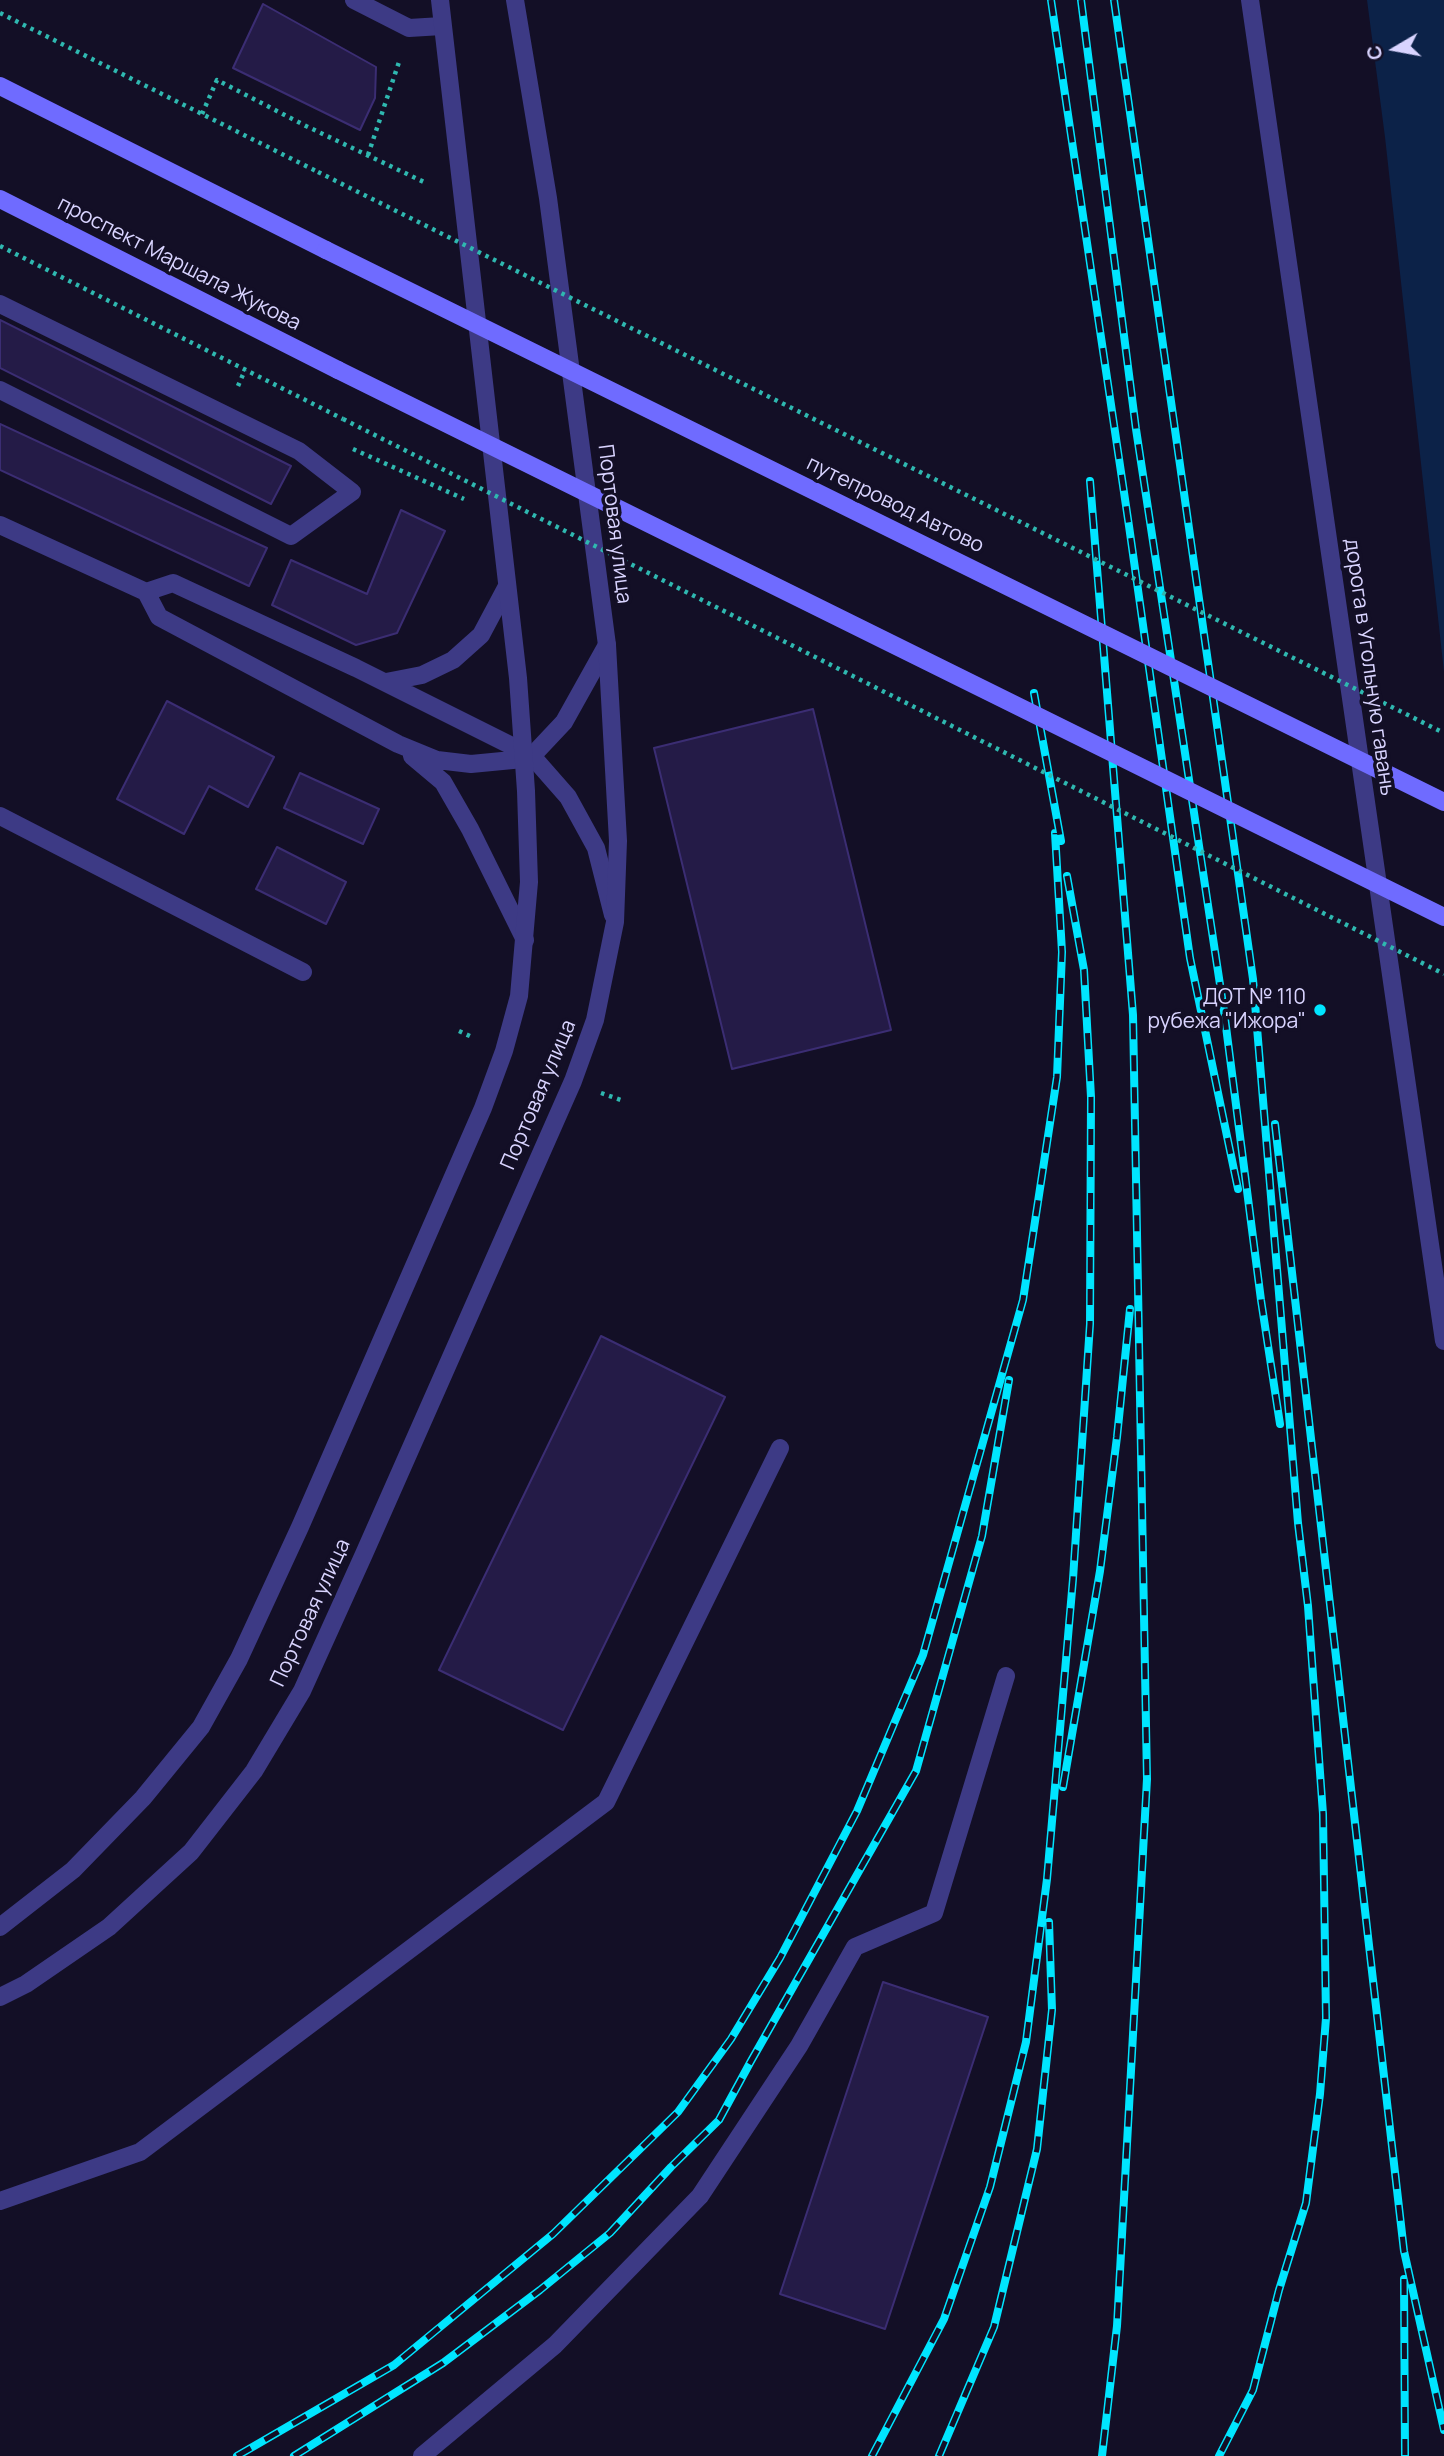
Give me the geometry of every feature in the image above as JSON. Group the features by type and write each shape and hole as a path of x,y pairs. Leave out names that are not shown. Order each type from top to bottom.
{"main road":[{"name":"путепровод Автово","path":"0,86 326,250 1444,802"},
{"name":"проспект Маршала Жукова","path":"0,199 338,370 1444,917"}],"street":[{"path":"354,0 409,28 442,26"},
{"path":"0,1927 73,1870 143,1798 201,1727 239,1659 300,1527 483,1108 504,1051 519,996 529,882 526,755 440,0"},
{"name":"Портовая улица","path":"0,1997 26,1984 109,1927 191,1852 254,1772 302,1691 573,1082 595,1020 615,922 618,841 607,645 548,198 515,0"},
{"name":"дорога в Угольную гавань","path":"1250,0 1444,1341"},
{"path":"0,304 299,451 352,492 291,536 0,390"},
{"path":"0,525 146,592 159,617 398,744 436,760 471,764 526,755 564,722 607,645"},
{"path":"146,592 173,583 386,682 526,755 569,797 596,848 615,922"},
{"path":"386,682 422,676 453,660 481,635 506,588"},
{"path":"398,744 443,782 470,829 525,940"},
{"path":"0,817 303,972"},
{"path":"0,2201 140,2152 606,1802 780,1448"},
{"path":"422,2456 555,2345 700,2196 799,2046 855,1947 934,1913 1006,1676"}],"path":[{"path":"0,13 1444,733"},
{"path":"368,155 409,28"},
{"path":"202,114 218,80 306,126 426,183"},
{"path":"0,246 1444,974"},
{"path":"242,377 245,370"},
{"path":"347,446 464,499"},
{"path":"459,1031 504,1051"},
{"path":"573,1082 621,1101"}],"water":[{"path":"1367,0 1444,0 1444,672 1385,137"}],"building":[{"path":"263,4 376,67 375,98 360,130 233,68"},
{"path":"0,320 291,466 271,504 0,368"},
{"path":"0,424 267,548 249,586 0,470"},
{"path":"401,510 445,531 397,633 356,645 272,605 291,560 367,594"},
{"path":"167,701 274,757 248,807 209,786 184,834 117,799"},
{"path":"813,709 891,1030 732,1069 654,748"},
{"path":"300,773 379,809 363,844 284,808"},
{"path":"277,847 346,882 326,924 256,889"},
{"path":"601,1336 725,1397 563,1730 439,1670"},
{"path":"883,1982 988,2017 885,2329 780,2294"}],"railway":[{"path":"1051,0 1190,958 1238,1189"},
{"path":"1081,0 1136,429 1224,1011 1261,1300 1280,1424"},
{"path":"1114,0 1253,979 1298,1523 1308,1606 1323,1814 1326,2018 1320,2094 1306,2203 1279,2290 1253,2390 1219,2456"},
{"path":"1090,481 1133,1015 1147,1779 1117,2326 1102,2456"},
{"path":"1034,693 1061,841"},
{"path":"237,2456 394,2365 553,2234 678,2112 731,2039 780,1958 857,1811 923,1655 1023,1300 1057,1077 1062,952 1055,833"},
{"path":"872,2456 944,2319 990,2187 1026,2042 1047,1879 1073,1579 1090,1324 1091,1097 1084,970 1067,876"},
{"path":"1275,1124 1404,2251 1444,2430"},
{"path":"1063,1787 1100,1571 1130,1309"},
{"path":"294,2456 443,2363 540,2290 610,2233 719,2120 916,1771 982,1536 1009,1380"},
{"path":"939,2456 994,2327 1037,2149 1052,2010 1049,1922"},
{"path":"1404,2279 1405,2456"}],"place":[{"name":"ДОТ № 110 рубежа \"Ижора\"","path":"1320,1010"}]}
